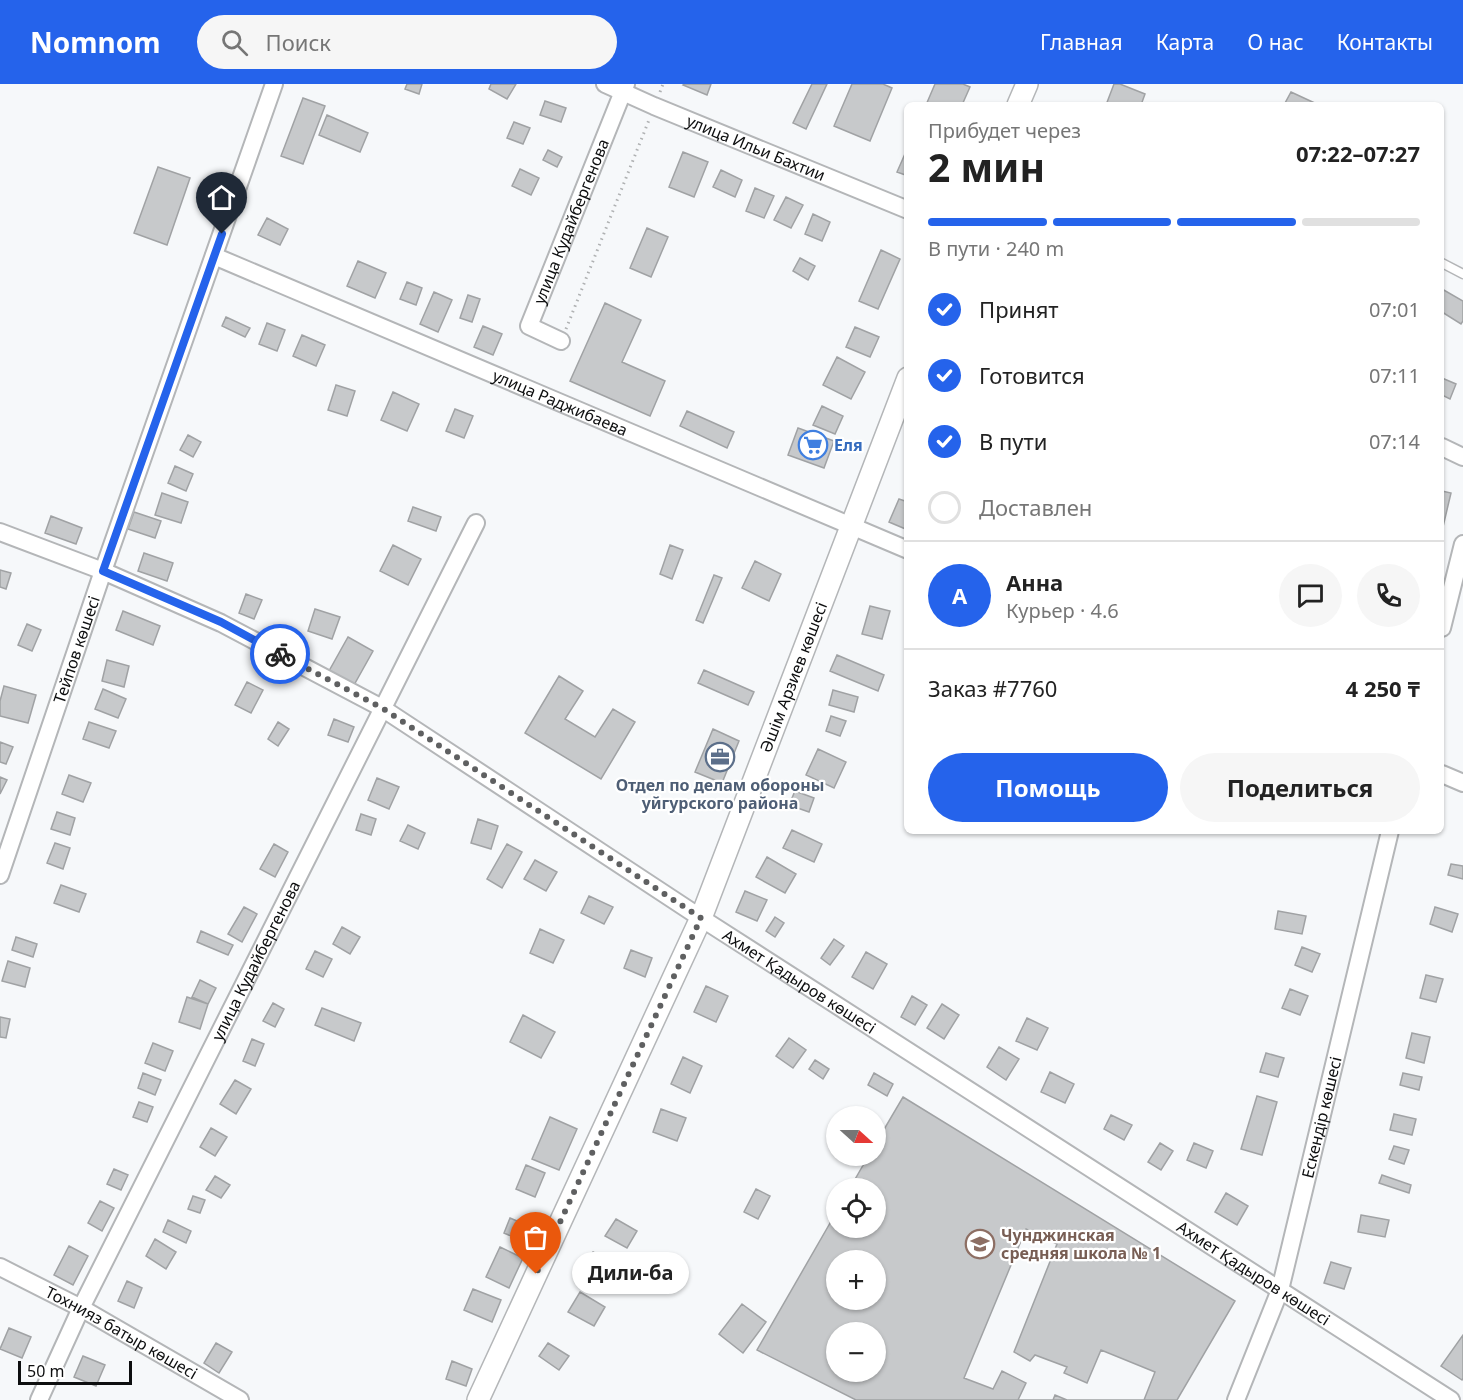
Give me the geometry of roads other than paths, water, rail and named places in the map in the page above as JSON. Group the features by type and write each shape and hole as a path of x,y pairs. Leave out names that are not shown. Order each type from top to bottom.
{"street":[{"name":"Тейпов көшесі","path":"0,875 103,571 274,84"},
{"name":"улица Ильи Бахтии","path":"605,84 624,88 654,106 904,208"},
{"path":"1019,102 1027,84"},
{"name":"улица Кудайбергенова","path":"561,341 529,326 624,88"},
{"name":"улица Раджибаева","path":"214,256 904,548"},
{"name":"Әшім Арзиев көшесі","path":"478,1400 701,918 904,388"},
{"path":"1444,448 1463,457"},
{"name":"улица Кудайбергенова","path":"39,1400 81,1308 476,523"},
{"name":"Ахмет Қадыров көшесі","path":"0,532 103,571 221,622 382,708 701,918 1451,1400"},
{"path":"1444,620 1463,544"},
{"path":"1444,775 1463,783"},
{"name":"Ескендір көшесі","path":"1236,1400 1280,1290 1389,834"},
{"name":"Тохнияз батыр көшесі","path":"0,1267 81,1308 240,1400"}],"lane":[{"path":"1444,264 1463,274"}],"place":[{"name":"Еля","path":"813,445"},
{"name":"Отдел по делам обороны уйгурского района","path":"720,757"},
{"name":"Чунджинская средняя школа № 1","path":"980,1244"},
{"name":"Дили-ба","path":"536,1274"}]}
